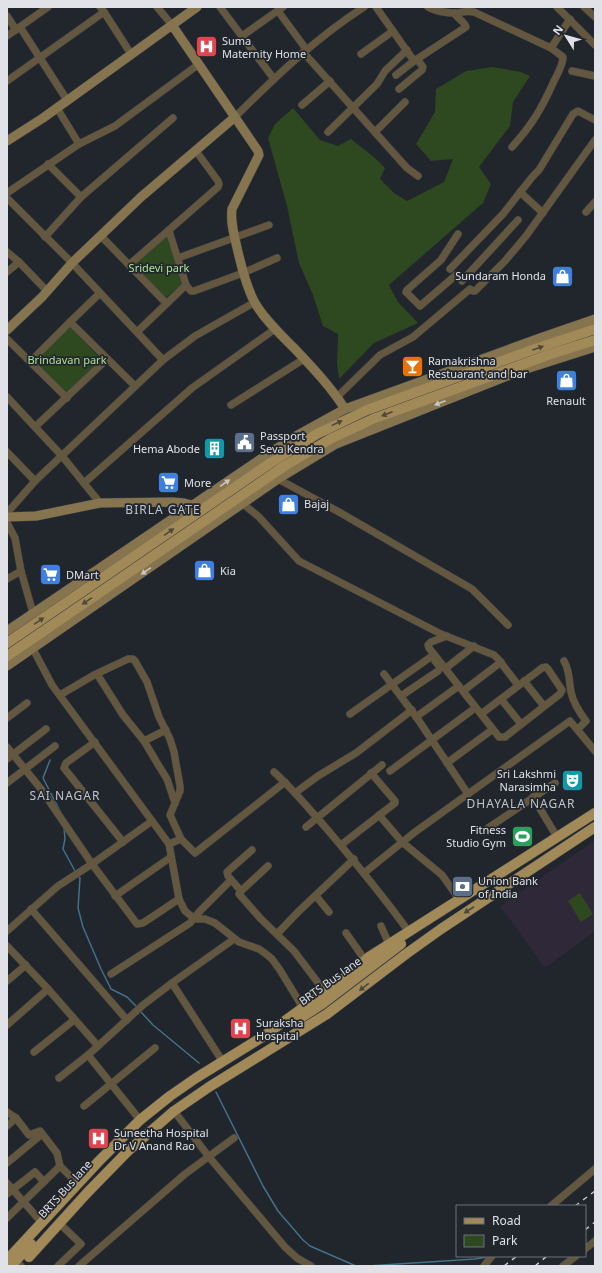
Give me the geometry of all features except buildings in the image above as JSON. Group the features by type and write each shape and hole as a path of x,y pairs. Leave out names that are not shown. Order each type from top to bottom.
{"main road":[{"path":"7,643 199,507 317,434 367,410 532,350 595,329"},
{"path":"7,656 211,521 296,459 332,438 399,409 595,340"},
{"path":"15,1263 42,1223 116,1143 140,1120 196,1078 264,1036 325,992 365,960 595,813"},
{"name":"BRTS Bus lane","path":"15,1263 102,1172 126,1140 147,1122 179,1098 322,1004 411,937 595,820"},
{"path":"15,1263 60,1223 102,1172 174,1111 209,1087 327,1014 441,929 595,828"}],"street":[{"path":"7,36 48,7"},
{"path":"157,7 172,25 199,64 256,148 259,155 232,209 234,237 243,274 255,302 275,329 304,358 337,397 345,409"},
{"path":"7,141 57,108 197,7"},
{"path":"220,7 274,79"},
{"path":"7,330 47,291 72,263 141,197 235,117 305,51 337,24 364,7"},
{"path":"376,7 407,50 423,67 422,70 399,89"},
{"path":"428,7 454,13 467,10 474,12 551,48 564,57 545,101 536,117 512,147"},
{"path":"557,7 595,45"},
{"path":"584,7 595,17"},
{"path":"242,36 281,9 305,51 375,132 408,168 418,176"},
{"path":"7,81 40,58 102,10 131,54"},
{"path":"396,75 466,27 466,24 458,19 454,13"},
{"path":"7,16 40,58 67,100"},
{"path":"551,48 570,19"},
{"path":"361,54 393,31"},
{"path":"328,132 377,84 385,71 407,50"},
{"path":"7,193 79,144 115,126 199,64"},
{"path":"572,71 595,76"},
{"path":"302,105 330,81"},
{"path":"375,132 405,102"},
{"path":"57,108 79,144"},
{"path":"450,269 503,214 543,165 573,114 578,111 595,120"},
{"path":"45,236 81,197 173,118"},
{"path":"441,260 470,289 475,291 500,266 526,236 595,140"},
{"path":"129,265 218,187 218,180 196,151"},
{"path":"48,164 81,197"},
{"path":"520,192 543,213"},
{"path":"7,198 72,263 163,360"},
{"path":"586,212 595,202"},
{"path":"462,281 518,220"},
{"path":"178,258 269,225"},
{"path":"169,231 186,285 194,291 243,274 277,258"},
{"path":"456,275 421,305 418,306 407,294 406,291 441,260 458,234"},
{"path":"101,236 166,303"},
{"path":"7,252 19,262 47,291"},
{"path":"7,272 19,262"},
{"path":"137,332 186,285"},
{"path":"337,397 380,355 413,337 470,289"},
{"path":"30,362 100,293"},
{"path":"7,513 35,480 163,360 195,336 255,302"},
{"path":"7,631 199,507 268,454 296,436 345,409 595,319"},
{"path":"70,322 135,386"},
{"path":"84,483 192,388 275,329"},
{"path":"7,339 67,398"},
{"path":"7,666 33,649 211,521 336,444 520,371 595,347"},
{"path":"231,405 304,358"},
{"path":"35,427 107,360"},
{"path":"7,397 62,456 100,503"},
{"path":"7,452 35,480"},
{"path":"278,479 472,590 508,625"},
{"path":"7,517 36,516 100,503 173,502 199,507 211,521"},
{"path":"242,503 259,517 299,561 447,636 494,655 544,706"},
{"path":"7,523 15,538 21,571 33,613"},
{"path":"7,579 21,571"},
{"path":"447,636 431,642 428,645 446,668 460,690 499,738 505,737 560,694 562,690 548,669 546,667 542,668 481,714"},
{"path":"446,668 474,646"},
{"path":"401,696 438,671 440,667 425,648"},
{"path":"33,649 52,684 169,844 179,898 185,911 194,919 205,919 215,923 234,939 259,949 272,959 303,1008"},
{"path":"350,714 432,656"},
{"path":"60,695 97,674 128,659 133,659 147,682 159,717 166,730 174,752 180,790 170,815 181,839 195,853 284,782"},
{"path":"564,661 568,667 573,697 586,721 578,729"},
{"path":"295,793 318,776 356,753 414,714 460,690 501,662"},
{"path":"97,674 123,715 144,741 167,779 175,804"},
{"path":"384,674 414,714 468,794"},
{"path":"501,699 521,724"},
{"path":"7,718 27,703"},
{"path":"390,771 471,711"},
{"path":"364,873 402,842 568,722 572,722 595,750"},
{"path":"10,757 46,729"},
{"path":"144,741 166,730"},
{"path":"447,763 489,732"},
{"path":"95,742 66,763 64,768 123,842"},
{"path":"7,783 55,746"},
{"path":"7,747 10,757 25,769 42,789 92,864 137,924 143,923 179,898"},
{"path":"306,827 382,765"},
{"path":"274,772 295,793 354,859 409,932"},
{"path":"341,845 393,805 395,801 372,773"},
{"path":"488,828 555,783"},
{"path":"533,797 557,837"},
{"path":"380,815 402,842 437,871 459,899"},
{"path":"7,931 30,909 58,886 92,864 152,821"},
{"path":"169,844 181,839"},
{"path":"241,891 226,872 252,850"},
{"path":"115,896 171,857"},
{"path":"277,934 354,859"},
{"path":"268,866 239,893 294,951 325,992"},
{"path":"111,974 190,923 205,905 231,880"},
{"path":"316,896 329,912"},
{"path":"30,909 127,1020"},
{"path":"381,926 389,944"},
{"path":"346,933 365,960"},
{"path":"59,1078 88,1055 134,1012 234,939"},
{"path":"7,946 48,989 98,1046"},
{"path":"7,981 26,965"},
{"path":"172,983 223,1062"},
{"path":"7,1025 48,989"},
{"path":"34,1052 74,1020"},
{"path":"84,1106 155,1048"},
{"path":"88,1055 140,1120"},
{"path":"174,1111 209,1157 285,1247 297,1258 311,1266"},
{"path":"7,1112 16,1118 30,1135 38,1131 42,1134 57,1153 60,1166 78,1184"},
{"path":"7,1126 16,1118"},
{"path":"7,1162 42,1134"},
{"path":"79,1266 185,1174 234,1138"},
{"path":"7,1218 60,1166"},
{"path":"552,1205 595,1169"},
{"path":"10,1192 35,1172 44,1182"},
{"path":"7,1183 10,1192 23,1202 42,1223"},
{"path":"58,1266 81,1244 60,1223"},
{"path":"586,1248 595,1241"},
{"path":"484,1266 491,1257"},
{"path":"563,1266 575,1257"}],"shaded area":[{"path":"595,840 595,931 545,968 500,906"}],"green space":[{"path":"492,67 521,72 530,76 513,102 510,126 479,167 491,184 483,203 389,285 398,302 418,323 374,343 339,379 337,364 338,334 323,326 313,295 299,263 287,206 268,138 275,124 293,108 320,140 338,146 351,139 375,158 385,168 380,179 394,193 407,201 444,182 453,159 431,161 416,144 435,112 436,89 466,71"},
{"name":"Sridevi park","path":"166,235 184,283 164,299 132,266"},
{"name":"Brindavan park","path":"69,326 101,359 65,395 33,362"},
{"path":"580,893 593,914 581,922 568,901"}],"waterway":[{"path":"50,760 43,778 62,815"},
{"path":"64,828 65,839 63,849 75,871"},
{"path":"78,876 80,878 78,908 83,927 101,969 111,989 127,997 137,1007"},
{"path":"141,1012 153,1025 199,1063"},
{"path":"216,1092 263,1186 278,1211 310,1246 356,1266"},
{"path":"367,1266 487,1257"}],"railway":[{"path":"576,1205 595,1191"},
{"path":"586,1229 595,1222"},
{"path":"504,1266 516,1257"},
{"path":"535,1266 546,1257"}],"place":[{"name":"Suma Maternity Home","path":"206,47"},
{"name":"Sundaram Honda","path":"562,276"},
{"name":"Ramakrishna Restuarant and bar","path":"412,367"},
{"name":"Renault","path":"566,381"},
{"name":"Passport Seva Kendra","path":"244,442"},
{"name":"Hema Abode","path":"215,449"},
{"name":"More","path":"169,483"},
{"name":"Bajaj","path":"288,504"},
{"name":"Kia","path":"205,571"},
{"name":"DMart","path":"50,575"},
{"name":"Sri Lakshmi Narasimha","path":"572,780"},
{"name":"Fitness Studio Gym","path":"522,836"},
{"name":"Union Bank of India","path":"462,887"},
{"name":"Suraksha Hospital","path":"240,1029"},
{"name":"Suneetha Hospital Dr V Anand Rao","path":"98,1139"}],"district":[{"name":"BIRLA GATE","path":"163,510"},
{"name":"SAI NAGAR","path":"65,796"},
{"name":"DHAYALA NAGAR","path":"521,804"}]}
